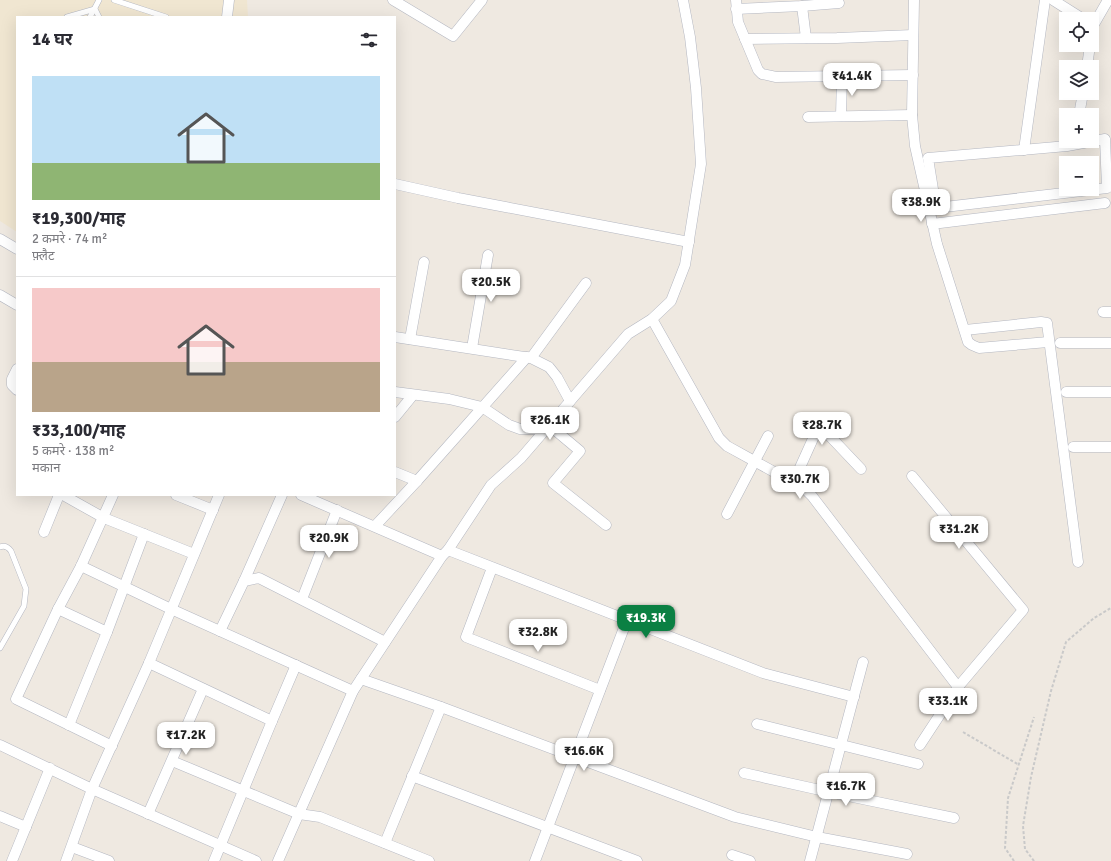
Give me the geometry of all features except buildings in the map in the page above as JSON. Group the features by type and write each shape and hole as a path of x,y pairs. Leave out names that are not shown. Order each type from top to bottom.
{"street":[{"path":"227,16 229,0"},
{"path":"393,0 453,36 482,0"},
{"path":"278,861 353,691 491,486 521,458 628,334 652,319 671,301 685,266 701,164 696,88 690,37 683,0"},
{"path":"914,0 912,116 915,146 936,244 968,342 976,347 1048,342"},
{"path":"1024,150 1045,0"},
{"path":"1053,0 1072,12"},
{"path":"1099,16 1108,0"},
{"path":"839,3 802,6 736,4 738,22 758,70 762,74 776,77 913,75"},
{"path":"802,6 806,38"},
{"path":"745,39 913,35"},
{"path":"841,116 842,76"},
{"path":"808,117 912,116"},
{"path":"1059,145 1024,150 928,158 936,208 1107,188 1105,139 1099,140"},
{"path":"396,184 458,198 688,242"},
{"path":"932,224 1105,203"},
{"path":"0,239 16,248"},
{"path":"472,348 488,255"},
{"path":"410,339 424,262"},
{"path":"375,526 417,482 529,357 586,283"},
{"path":"0,295 16,304"},
{"path":"652,319 719,438 727,446 805,489 812,496 958,687"},
{"path":"965,330 1044,322 1047,323 1048,342 1078,562"},
{"path":"396,337 529,357 549,367 557,377 570,401"},
{"path":"1060,343 1111,343"},
{"path":"16,371 12,379 12,385 16,389"},
{"path":"396,392 449,399 482,408 509,425 520,429 547,427 580,451 554,483 606,525"},
{"path":"1066,392 1111,392"},
{"path":"396,416 413,395"},
{"path":"793,483 816,432 820,430 825,431 861,469"},
{"path":"727,514 768,436"},
{"path":"1073,447 1111,447"},
{"path":"396,472 417,482"},
{"path":"912,476 1023,610 958,687 920,745"},
{"path":"44,532 60,496"},
{"path":"65,496 104,518 194,554"},
{"path":"112,746 16,699 104,518 113,496"},
{"path":"178,496 213,510"},
{"path":"66,861 92,789 149,663 219,496"},
{"path":"220,631 282,496"},
{"path":"303,496 445,553 492,568 763,673 854,697"},
{"path":"302,598 337,510"},
{"path":"70,725 144,534"},
{"path":"81,566 171,610 353,691"},
{"path":"492,568 466,637 600,690"},
{"path":"244,581 258,578 302,598 385,642"},
{"path":"58,610 107,632"},
{"path":"535,861 627,620"},
{"path":"810,861 863,662"},
{"path":"149,663 272,721"},
{"path":"214,861 222,845 242,792 296,665"},
{"path":"361,679 441,707 736,817 816,837 907,854"},
{"path":"148,814 203,689"},
{"path":"385,843 441,707"},
{"path":"757,724 918,764"},
{"path":"0,745 92,789 256,861"},
{"path":"172,761 242,792 299,814 320,817 428,861"},
{"path":"12,861 50,768"},
{"path":"744,773 954,818"},
{"path":"412,776 637,861"},
{"path":"0,816 26,827"},
{"path":"72,847 109,861"},
{"path":"732,855 750,861"}],"lane":[{"path":"91,16 99,0"},
{"path":"114,0 163,16"},
{"path":"70,16 95,9"},
{"path":"95,9 98,16"},
{"path":"0,546 8,547 11,551 26,589 24,606 0,648"}],"path":[{"path":"1034,861 1025,849 1023,826 1031,777 1051,690 1066,642 1094,618 1111,608"},
{"path":"1014,861 1005,848 1008,798 1034,716"},
{"path":"963,732 1019,765"}],"shaded area":[{"path":"0,0 247,0 248,16 16,16 16,231 0,221"}]}
